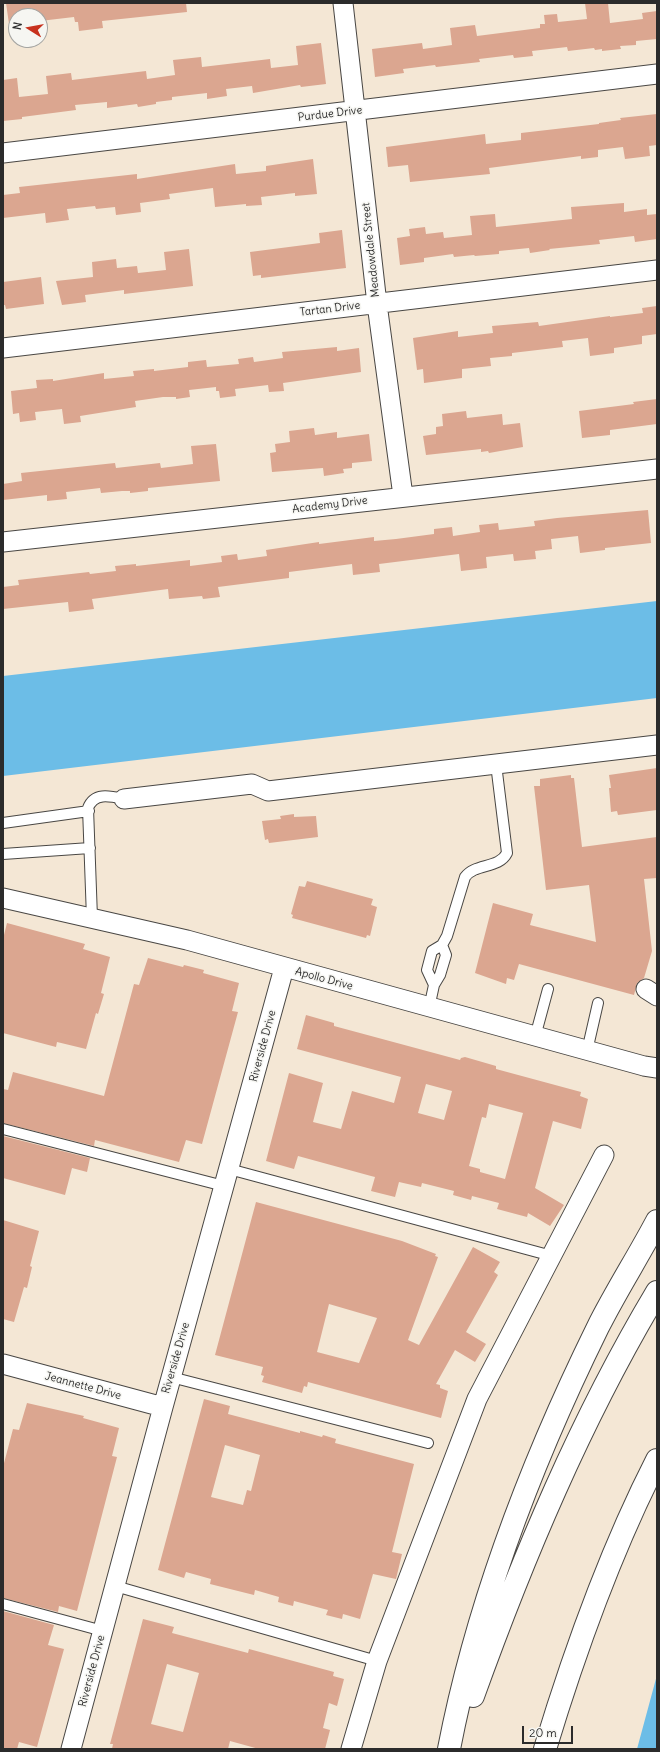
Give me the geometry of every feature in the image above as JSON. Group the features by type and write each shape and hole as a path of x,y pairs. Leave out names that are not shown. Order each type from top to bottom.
{"highway":[{"path":"449,1749 465,1674 490,1591 550,1429 599,1326 657,1221"},
{"path":"456,1749 470,1704 508,1598 549,1503 618,1360 657,1292"},
{"path":"545,1749 563,1688 598,1592 630,1515 657,1460"}],"street":[{"name":"Meadowdale Street","path":"343,3 377,304 403,496"},
{"name":"Purdue Drive","path":"3,153 657,74"},
{"name":"Tartan Drive","path":"3,348 657,270"},
{"name":"Academy Drive","path":"3,542 403,496 657,469"},
{"path":"124,799 252,784 268,791 657,745"},
{"name":"Apollo Drive","path":"3,898 187,940 429,1008 650,1067"},
{"name":"Riverside Drive","path":"71,1749 171,1377 284,968"},
{"path":"351,1749 377,1662 477,1399 604,1155"},
{"name":"Jeannette Drive","path":"3,1364 163,1407"}],"lane":[{"path":"434,985 427,970 432,951 442,945 448,936 465,877 469,872 499,862 504,859 507,853 496,764"},
{"path":"92,918 88,811 90,803 100,796 124,799"},
{"path":"3,823 88,811"},
{"path":"3,854 90,848"},
{"path":"429,1008 434,985 440,975 446,955 442,945"},
{"path":"535,1037 548,989"},
{"path":"587,1051 598,1003"},
{"path":"3,1129 226,1177 552,1256"},
{"path":"171,1377 428,1443"},
{"path":"115,1586 377,1662"},
{"path":"3,1604 103,1631"}],"water":[{"path":"657,601 657,698 3,776 3,676"},
{"path":"657,1675 657,1749 637,1749"}],"building":[{"path":"6,3 186,3 187,12 102,21 103,28 79,31 78,22 75,22 74,17 48,20 48,8 8,8 8,17"},
{"path":"585,3 608,3 610,23 643,19 642,13 657,11 657,39 636,41 636,45 620,46 621,49 602,51 602,49 595,50 594,48 568,51 567,47 532,51 533,56 514,58 513,55 479,59 480,62 403,69 404,73 375,77 372,49 422,43 423,49 452,45 450,28 475,25 477,36 540,28 540,24 545,24 544,15 557,14 558,22 587,19"},
{"path":"321,43 326,84 301,87 300,85 253,93 252,86 226,89 227,96 207,99 207,93 172,97 172,100 156,102 156,104 138,107 137,104 107,108 107,102 75,105 76,110 3,121 3,80 17,78 19,97 48,94 46,76 71,73 72,80 146,71 147,79 175,75 173,60 201,57 202,67 270,59 271,68 298,65 296,46"},
{"path":"657,114 657,145 649,146 650,156 625,159 623,147 598,150 598,157 581,159 581,156 489,168 490,174 410,182 408,165 388,167 386,147 485,134 486,144 521,140 521,133 599,124 621,120 620,118"},
{"path":"313,159 317,194 295,196 295,193 261,197 262,205 246,206 246,204 215,207 213,188 169,194 170,199 140,203 141,212 116,215 115,207 96,209 95,206 67,209 69,220 46,223 45,213 3,218 3,195 20,193 19,187 137,174 137,179 235,164 236,174 266,171 266,166"},
{"path":"624,203 624,212 647,209 647,215 657,214 657,239 635,242 634,236 599,240 600,244 549,249 550,250 530,253 529,248 499,251 499,254 475,256 454,257 453,254 424,258 424,262 400,265 397,238 410,236 409,229 425,227 426,234 443,232 444,238 472,235 470,216 495,214 496,227 572,219 571,207"},
{"path":"342,230 346,268 261,278 261,275 253,276 250,252 320,243 319,233"},
{"path":"189,249 193,286 124,294 124,290 85,295 86,302 62,305 56,281 93,277 92,262 116,259 117,268 137,266 138,273 166,270 164,252"},
{"path":"41,277 44,304 6,309 5,305 3,305 3,282"},
{"path":"657,306 657,334 642,336 642,344 614,348 614,353 590,356 588,338 562,341 563,347 512,353 512,356 490,358 491,366 462,369 462,378 424,383 423,369 417,370 413,338 458,331 458,337 493,333 492,326 538,322 539,326 643,313 642,308"},
{"path":"337,347 337,351 359,348 361,372 283,383 284,391 269,392 268,385 235,389 236,396 220,398 219,391 216,391 216,387 189,390 190,397 176,399 176,397 163,397 135,401 136,407 80,416 81,422 64,424 62,409 35,412 36,420 20,422 19,413 13,414 11,391 37,388 36,380 53,379 53,381 104,373 104,379 134,376 133,371 154,369 154,371 188,367 188,362 206,360 207,367 239,364 238,359 253,357 254,362 283,358 282,352"},
{"path":"657,399 657,424 610,430 610,435 582,438 579,411 634,404 633,402"},
{"path":"466,411 467,418 502,414 503,425 520,423 523,447 489,453 488,451 481,452 481,449 426,455 423,436 436,434 436,427 443,426 442,414"},
{"path":"314,428 315,435 337,432 337,438 369,434 372,461 352,463 352,468 343,469 344,473 324,476 323,468 272,472 270,453 276,452 275,444 290,442 289,431"},
{"path":"216,444 220,481 148,488 148,491 130,493 130,491 122,491 101,493 100,488 66,492 67,499 47,501 47,495 3,500 3,484 22,481 21,473 115,463 116,468 160,463 161,468 193,464 191,446"},
{"path":"648,510 651,543 605,548 605,550 580,553 578,536 551,539 552,549 535,551 536,559 514,561 513,554 486,557 487,568 461,571 459,554 379,564 380,572 353,575 352,564 289,572 289,578 218,587 220,597 203,599 202,596 169,599 168,589 92,599 94,609 69,612 68,602 3,609 3,587 19,585 18,580 89,572 90,574 116,571 115,566 136,564 136,566 190,560 190,566 222,562 221,556 237,554 238,560 267,556 266,550 319,542 319,544 374,537 374,541 396,539 434,534 434,529 452,527 453,536 480,532 479,525 498,523 499,530 535,526 534,521"},
{"path":"657,768 657,810 618,815 617,811 611,812 609,788 611,788 609,775"},
{"path":"571,775 571,778 574,778 582,847 657,837 657,878 644,879 652,951 644,978 637,983 634,995 519,964 514,980 507,978 506,984 475,973 493,903 533,914 530,925 596,942 589,885 546,890 534,786 540,786 540,779"},
{"path":"294,814 294,817 316,816 318,837 269,843 268,839 265,840 262,821 281,819 280,816"},
{"path":"307,881 373,899 371,905 377,907 370,936 367,935 366,938 292,918 293,915 291,914 299,886 305,887"},
{"path":"7,923 85,944 83,949 110,957 101,993 104,994 98,1014 96,1013 86,1049 57,1042 56,1047 3,1033 3,939"},
{"path":"148,958 183,967 184,965 204,970 203,973 239,983 232,1011 238,1012 202,1144 186,1140 179,1162 95,1140 94,1146 3,1123 3,1089 8,1090 13,1072 104,1096 134,984 139,985"},
{"path":"306,1015 334,1023 334,1026 460,1060 461,1058 465,1057 496,1066 496,1069 581,1092 580,1096 588,1099 581,1129 553,1121 535,1188 564,1205 550,1226 528,1213 527,1217 497,1209 499,1203 472,1196 471,1200 453,1195 454,1191 422,1183 421,1187 399,1182 395,1197 371,1191 375,1177 298,1156 294,1169 266,1161 289,1073 323,1083 313,1122 341,1129 352,1091 394,1103 401,1077 297,1049","holes":["426,1084 452,1091 444,1120 418,1113","489,1104 523,1113 505,1179 480,1172 480,1169 469,1166 482,1117 486,1118"]},
{"path":"3,1136 90,1158 87,1172 72,1168 65,1195 3,1178"},
{"path":"256,1202 402,1241 436,1254 435,1256 438,1257 408,1340 419,1345 473,1247 500,1262 494,1272 498,1275 466,1332 486,1344 475,1362 455,1350 436,1384 440,1385 440,1388 448,1391 441,1418 308,1382 307,1387 304,1386 302,1393 262,1382 264,1376 261,1375 263,1367 215,1355","holes":["329,1304 377,1318 359,1363 317,1352"]},
{"path":"3,1220 39,1231 30,1266 32,1267 27,1288 24,1287 14,1322 3,1319"},
{"path":"204,1399 230,1406 228,1414 300,1433 300,1431 322,1437 323,1435 336,1439 335,1443 414,1464 392,1552 402,1554 396,1579 373,1574 360,1619 343,1614 342,1619 326,1615 328,1610 294,1601 293,1606 278,1602 279,1597 255,1590 254,1595 210,1584 211,1579 186,1572 184,1578 158,1570","holes":["225,1445 260,1455 251,1491 247,1490 243,1505 211,1497"]},
{"path":"27,1403 84,1416 83,1418 119,1428 112,1456 117,1457 77,1611 59,1606 58,1612 3,1598 3,1467 13,1429 19,1430"},
{"path":"3,1611 54,1625 48,1645 64,1649 37,1747 19,1742 17,1749 3,1749"},
{"path":"143,1619 174,1627 172,1633 248,1653 249,1649 334,1672 333,1676 344,1679 337,1706 329,1703 323,1728 330,1730 325,1749 259,1749 230,1741 228,1749 112,1749 113,1744 110,1744","holes":["167,1664 199,1673 183,1732 151,1724"]}]}
